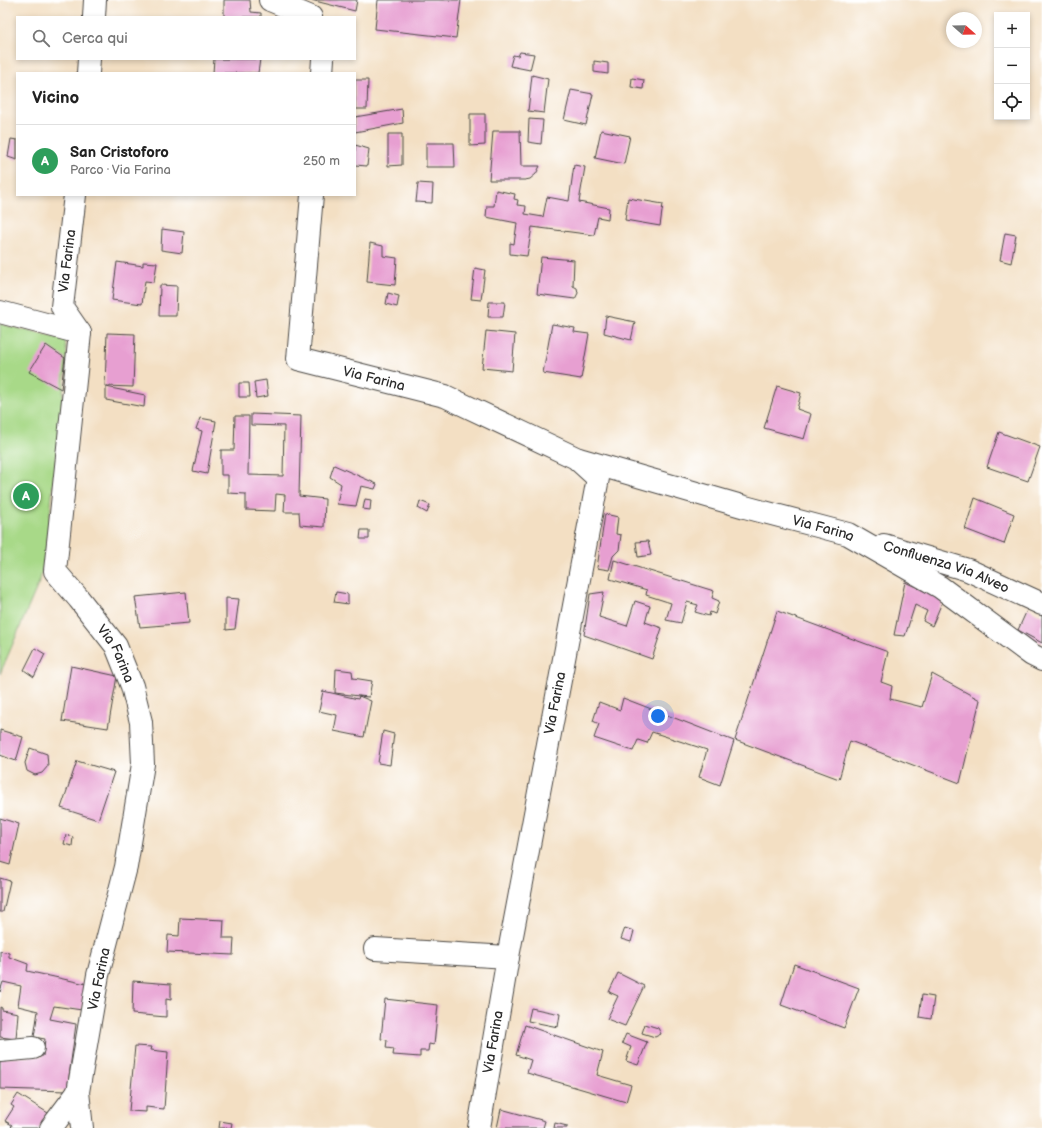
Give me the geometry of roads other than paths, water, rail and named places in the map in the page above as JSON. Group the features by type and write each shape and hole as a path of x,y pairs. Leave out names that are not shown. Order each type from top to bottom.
{"street":[{"path":"94,16 95,0"},
{"path":"270,0 309,16"},
{"path":"88,72 89,60"},
{"path":"322,72 323,60"},
{"name":"Via Farina","path":"75,196 62,307 80,333 55,571 116,646 132,686 141,722 143,764 126,867 98,975 78,1092 82,1128"},
{"name":"Via Farina","path":"312,196 298,359 445,396 576,458 745,507 848,534 940,587 1032,655 1042,660"},
{"path":"0,312 80,333"},
{"name":"Via Farina","path":"479,1128 508,957 598,478 576,458"},
{"name":"Confluenza Via Alveo","path":"848,534 968,570 1042,604"},
{"path":"375,949 508,957"},
{"path":"0,1051 33,1048"},
{"path":"51,1128 78,1092"}],"place":[{"name":"San Cristoforo","path":"26,496"}]}
